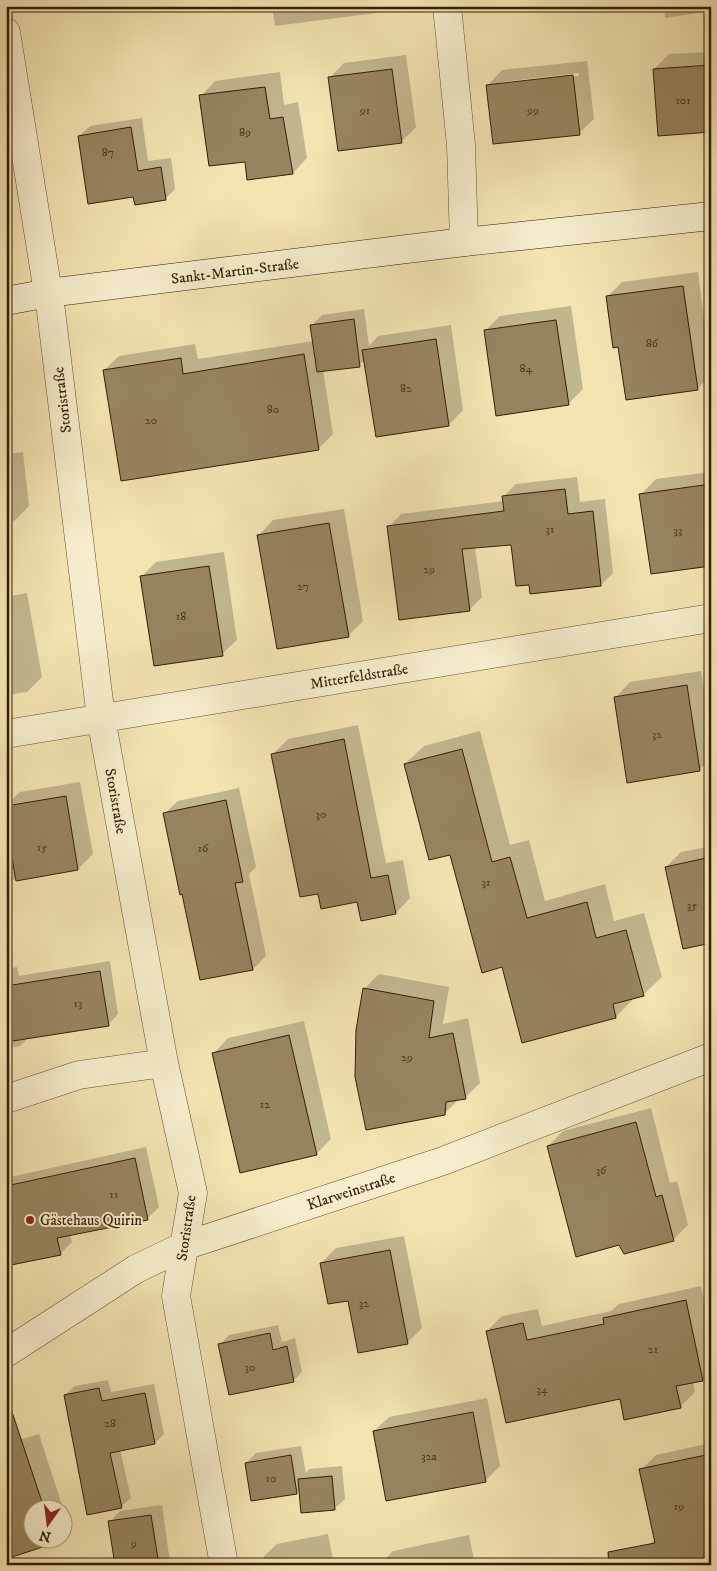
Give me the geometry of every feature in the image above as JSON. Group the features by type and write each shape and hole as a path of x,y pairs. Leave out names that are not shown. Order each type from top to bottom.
{"street":[{"path":"447,6 461,145 464,242"},
{"name":"Storistraße","path":"6,32 48,293 101,718 164,1063 192,1193 176,1296 224,1565"},
{"name":"Sankt-Martin-Straße","path":"6,301 48,293 464,242 711,216"},
{"name":"Mitterfeldstraße","path":"6,734 711,618"},
{"name":"Klarweinstraße","path":"6,1353 136,1269 184,1246 443,1161 711,1057"},
{"path":"6,1099 79,1076 164,1063"}],"building":[{"path":"711,65 711,132 658,136 653,69"},
{"path":"392,69 402,143 338,151 328,77"},
{"path":"573,75 580,135 493,144 486,85"},
{"path":"265,87 270,119 283,117 293,174 247,180 245,162 209,166 199,95"},
{"path":"131,127 138,171 161,167 166,200 135,205 133,197 88,204 78,136"},
{"path":"683,286 698,390 626,400 618,347 613,348 606,296"},
{"path":"354,319 360,367 317,372 310,325"},
{"path":"556,320 569,405 496,416 484,330"},
{"path":"436,339 449,426 376,437 362,350"},
{"path":"304,354 319,450 121,481 103,370 181,358 183,374"},
{"path":"711,484 711,566 651,574 639,494"},
{"path":"565,489 568,514 593,511 601,586 530,594 529,585 516,586 511,545 462,549 470,611 399,620 387,526 504,511 502,496"},
{"path":"329,523 349,637 277,649 257,535"},
{"path":"209,566 223,656 154,666 140,576"},
{"path":"687,685 700,771 627,783 614,697"},
{"path":"344,739 371,878 388,875 396,914 361,921 357,902 321,909 318,894 300,897 271,754"},
{"path":"462,749 492,862 510,857 527,918 587,902 596,938 626,930 644,996 613,1004 616,1018 522,1043 502,967 482,973 450,855 429,860 404,764"},
{"path":"66,796 78,870 16,881 6,823 6,806"},
{"path":"226,800 243,882 235,883 253,970 200,980 163,813"},
{"path":"711,857 711,943 683,949 665,867"},
{"path":"100,971 109,1026 6,1042 6,986"},
{"path":"363,988 434,1001 429,1038 453,1033 466,1099 446,1102 445,1115 366,1130 355,1077 356,1030"},
{"path":"289,1035 317,1155 240,1173 212,1053"},
{"path":"636,1122 656,1197 662,1195 674,1241 624,1254 619,1245 576,1257 547,1146"},
{"path":"135,1158 148,1220 57,1238 61,1255 6,1266 6,1186"},
{"path":"390,1250 408,1344 358,1353 348,1301 328,1304 320,1263"},
{"path":"686,1300 703,1381 676,1386 681,1408 624,1420 620,1399 506,1423 486,1331 523,1323 527,1340 604,1324 603,1318"},
{"path":"270,1333 273,1350 287,1346 294,1382 229,1395 218,1344"},
{"path":"99,1388 102,1401 145,1393 155,1444 110,1453 122,1508 87,1515 64,1395"},
{"path":"11,1409 41,1498 22,1498 22,1548 40,1548 6,1559 6,1410"},
{"path":"473,1412 486,1482 386,1501 373,1431"},
{"path":"711,1454 711,1565 609,1565 608,1552 655,1543 639,1469"},
{"path":"291,1455 297,1494 251,1501 245,1463"},
{"path":"332,1476 335,1510 301,1513 298,1479"},
{"path":"151,1515 159,1565 115,1565 108,1521"}],"place":[{"name":"Gästehaus Quirin","path":"30,1220"}]}
